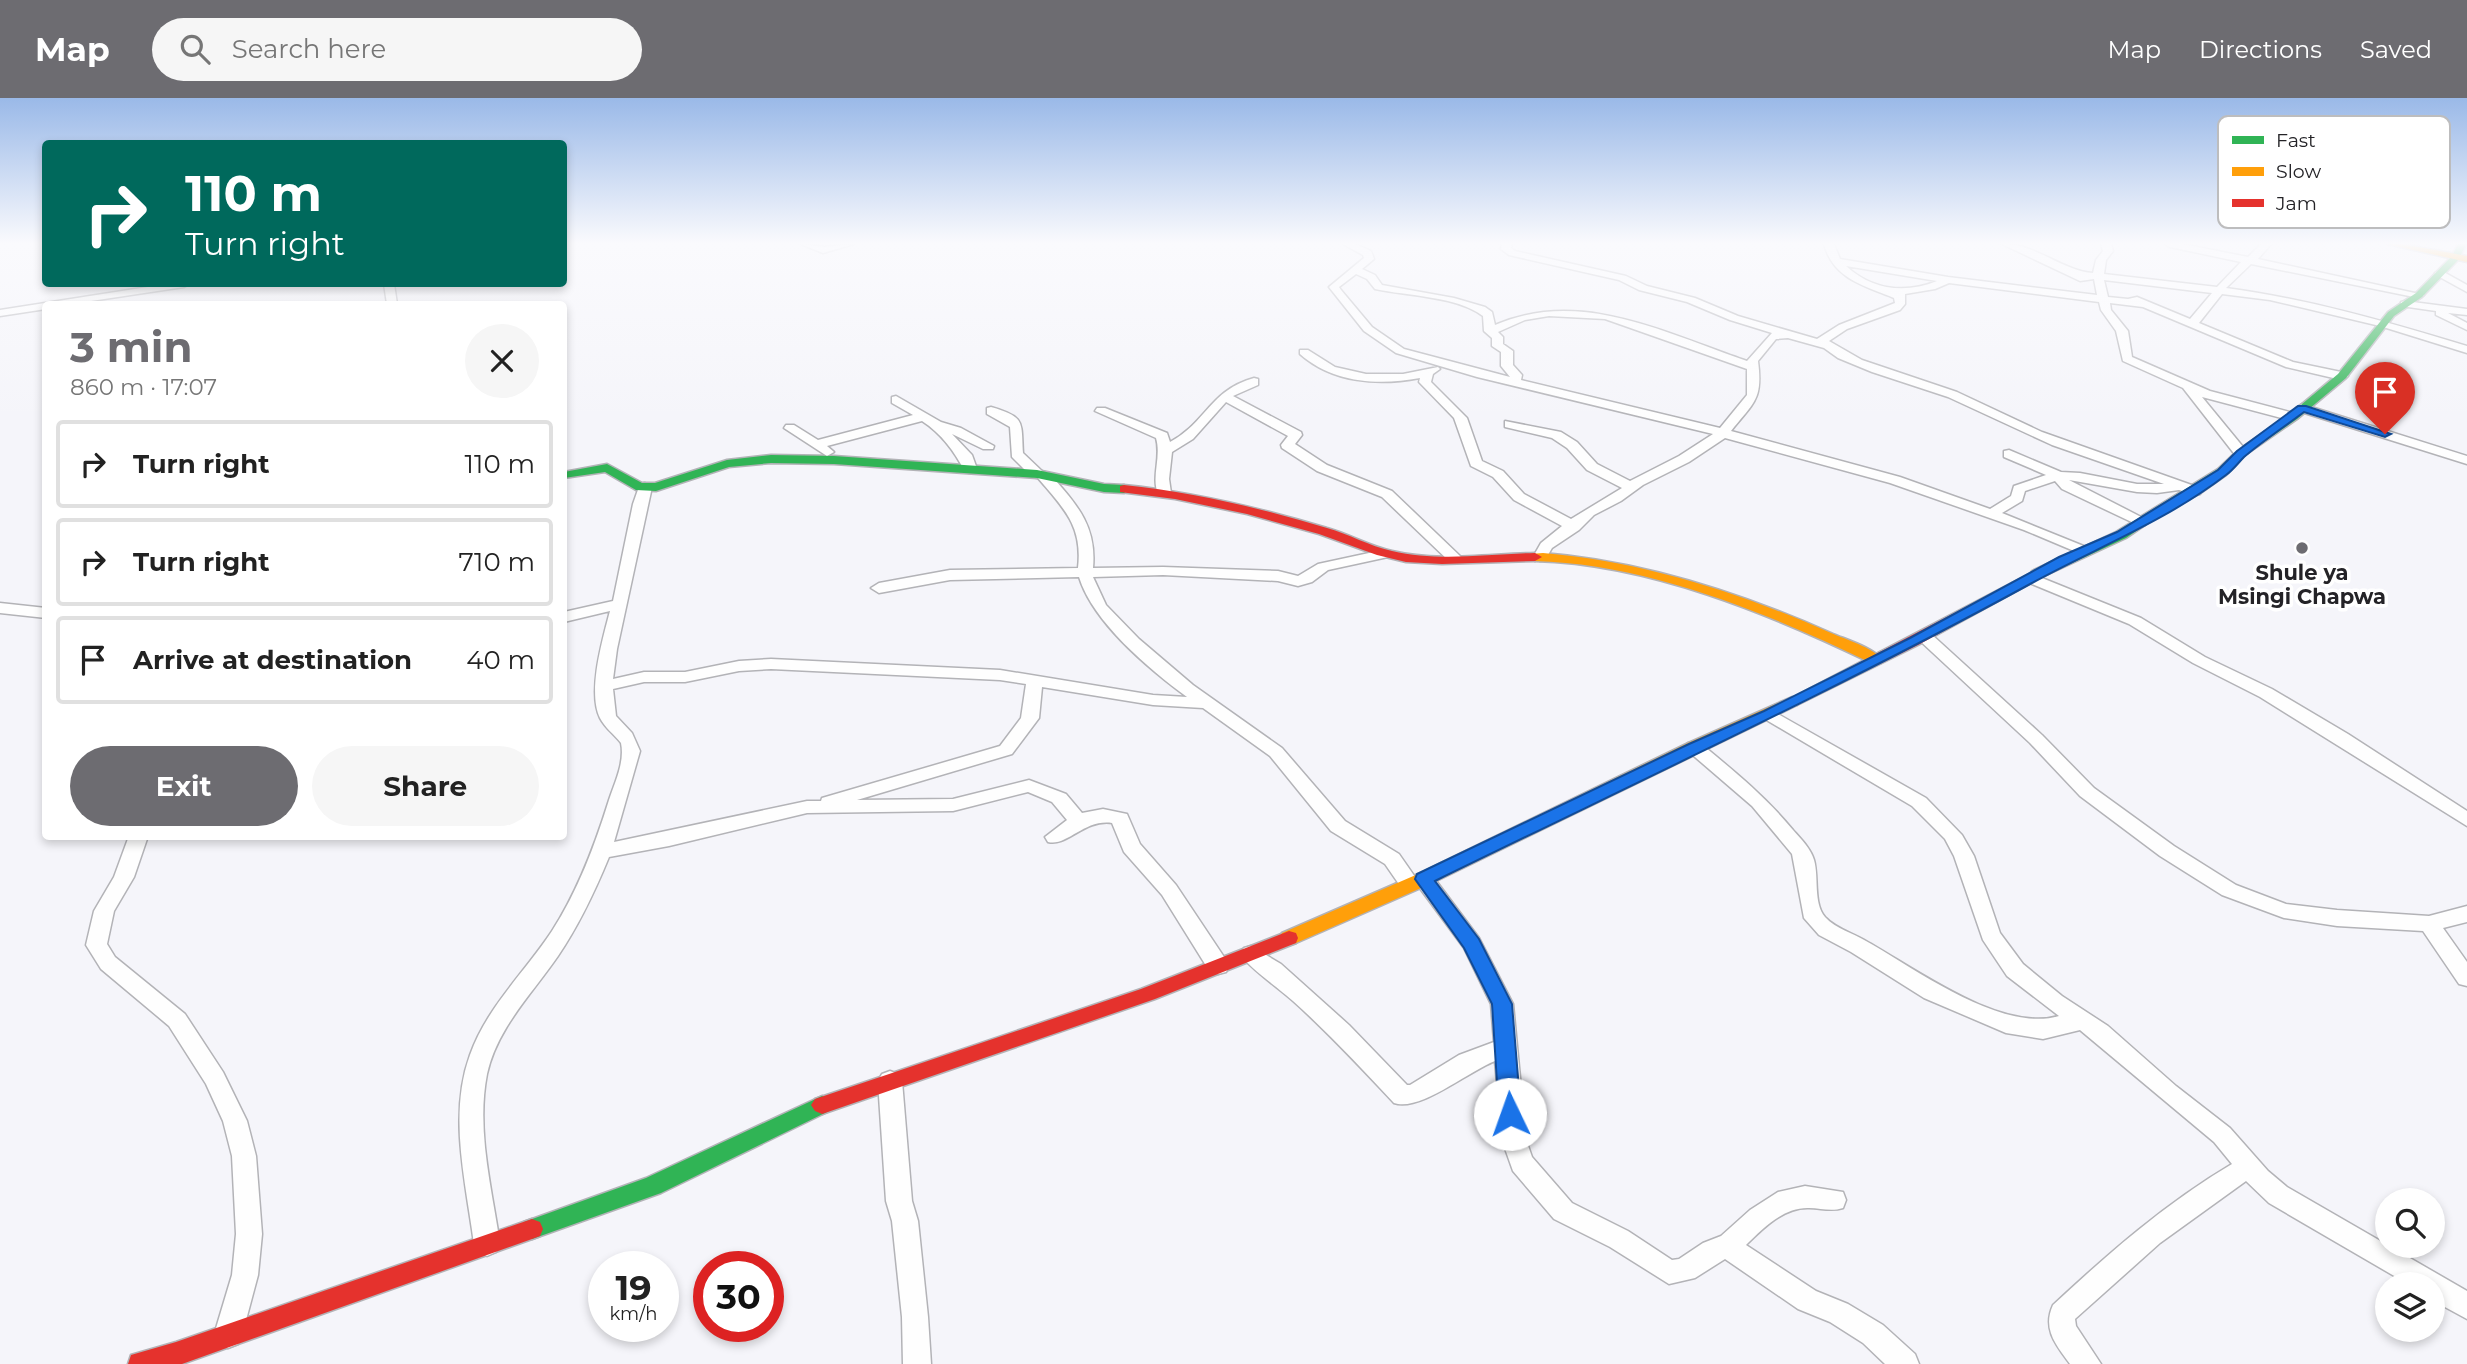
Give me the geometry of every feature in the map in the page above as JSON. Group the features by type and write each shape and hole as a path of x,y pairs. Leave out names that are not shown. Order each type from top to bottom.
{"street":[{"path":"1346,303 1357,319 1392,348 1451,366 1723,433 1895,480 1992,514 2086,552"},
{"path":"1458,303 1483,311 1489,317 1490,331 1497,337 1498,346 1507,351 1507,366 1516,375 1515,381"},
{"path":"1698,303 1734,318 1824,345 1888,374 1941,390 2040,436 2188,488"},
{"path":"1824,345 1823,338 1873,314 1896,308 1900,303"},
{"path":"2105,303 2107,313 2122,331 2127,359 2189,388 2463,455"},
{"path":"2141,303 2290,365 2342,376"},
{"path":"2190,325 2213,303"},
{"path":"2295,303 2383,324 2467,350"},
{"path":"140,1364 175,1359 228,1335 653,1186 823,1105 1148,994 1251,954 1417,882 1694,747 1769,714 1924,636 2064,560 2122,535 2188,488 2222,472 2241,453 2297,413 2342,376 2366,349 2383,324 2408,303"},
{"path":"2420,303 2467,327"},
{"path":"0,313 42,307"},
{"path":"2434,309 2467,312"},
{"path":"1490,331 1522,317 1549,313 1606,316 1751,366"},
{"path":"1540,557 1546,545 1574,527 1590,512 1693,454 1723,433 1753,395 1755,386 1751,366 1754,358 1771,338 1792,334"},
{"path":"1304,352 1310,360 1329,367 1382,379 1451,366"},
{"path":"1427,372 1425,382 1429,388 1436,396 1446,400 1468,430 1476,463 1498,474 1519,497 1574,527"},
{"path":"1167,449 1191,433 1224,396 1236,388 1254,382"},
{"path":"2189,388 2241,453"},
{"path":"1224,396 1296,435 1287,445 1314,464 1387,494 1455,559"},
{"path":"896,400 938,427 955,450 968,460 970,469"},
{"path":"991,411 1012,420 1019,432 1016,450 1021,461 1041,475 1077,514 1087,554 1085,574 1092,595 1101,608 1154,661 1204,703 1276,752 1338,826 1391,859 1417,882 1472,944 1502,1004 1514,1140 1522,1163 1563,1210 1619,1239 1669,1272 1679,1273 1696,1265 1718,1247 1728,1247 1807,1300 1839,1313 1873,1334 1905,1364"},
{"path":"1101,411 1159,433 1167,449 1162,479 1164,493"},
{"path":"818,444 853,438 924,416"},
{"path":"1509,424 1556,435 1572,445 1592,467 1631,487"},
{"path":"938,427 949,426 969,439 988,446 1016,450"},
{"path":"790,428 818,444 834,460"},
{"path":"961,453 988,446"},
{"path":"2009,454 2058,476 2067,486 2140,522"},
{"path":"567,475 611,469 628,482 645,487 667,485 742,461 834,460 1041,475 1104,488 1164,493 1220,504 1326,532 1383,554"},
{"path":"1992,514 2017,498 2019,489 2033,480 2058,476 2077,475 2157,489 2188,488"},
{"path":"487,1244 474,1156 476,1075 495,1027 561,933 602,851 632,752 629,739 609,720 605,710 605,663 631,556 639,503 645,487"},
{"path":"879,588 950,575 1172,571 1278,576 1298,580 1307,579 1323,567 1383,554 1455,559 1540,557 1640,571 1705,589 1803,624 1876,660"},
{"path":"2032,579 2134,621 2199,660 2266,693 2342,738 2467,820"},
{"path":"567,616 618,604"},
{"path":"0,608 42,613"},
{"path":"1924,636 2035,739 2087,792 2129,826 2209,879 2284,911 2429,924 2467,914"},
{"path":"605,686 644,677 685,677 739,666 771,664 1000,675 1153,700 1204,703"},
{"path":"602,851 681,837 815,806 1006,750 1030,718 1035,680"},
{"path":"1769,714 1919,802 1952,835 1964,856 1990,935 2015,970 2054,1002 2085,1021 2222,1135 2248,1167 2278,1195 2410,1272"},
{"path":"1694,747 1759,802 1800,851 1805,862 1811,909 1814,918 1826,930 1858,946 1932,992 2014,1027 2043,1030 2085,1021"},
{"path":"815,806 891,808 953,805 1029,786 1041,788 1059,798 1079,822"},
{"path":"1055,837 1079,822 1102,815 1120,819 1131,847 1169,890 1218,966"},
{"path":"138,840 124,877 104,911 96,945 108,963 177,1020 215,1079 235,1121 244,1156 249,1234 245,1275 228,1335"},
{"path":"2429,924 2467,978"},
{"path":"1251,954 1321,1013 1402,1096 1415,1094 1467,1062 1506,1047"},
{"path":"890,1081 899,1200 905,1221 915,1317 917,1364"},
{"path":"2087,1364 2062,1330 2062,1314 2147,1237 2219,1183 2248,1167"},
{"path":"1728,1247 1734,1238 1783,1201 1808,1196 1834,1200"},
{"path":"2445,1293 2467,1306"}],"traffic: fast":[{"path":"2037,574 2121,535 2222,472 2241,453 2293,417 2342,376 2391,314 2407,303"},
{"path":"567,475 607,468 640,487 656,487 727,464 771,459 834,460 1037,474 1104,488 1124,489"},
{"path":"532,1229 653,1186 822,1105"}],"traffic: slow":[{"path":"1535,557 1635,572 1706,590 1775,615 1876,660"},
{"path":"1289,938 1424,879 1792,702"}],"traffic: jam":[{"path":"1124,489 1175,495 1250,511 1324,531 1381,553 1406,558 1442,560 1535,557"},
{"path":"1792,702 1915,641 2037,574"},
{"path":"822,1105 1148,994 1289,938"},
{"path":"140,1364 176,1354 532,1229"}],"place":[{"name":"Shule ya Msingi Chapwa","path":"2302,548"}],"route":[{"path":"1510,1114 1502,1004 1472,944 1424,879 1694,747 1769,714 1915,641 2064,560 2122,535 2222,472 2241,453 2302,408 2385,434"}]}
